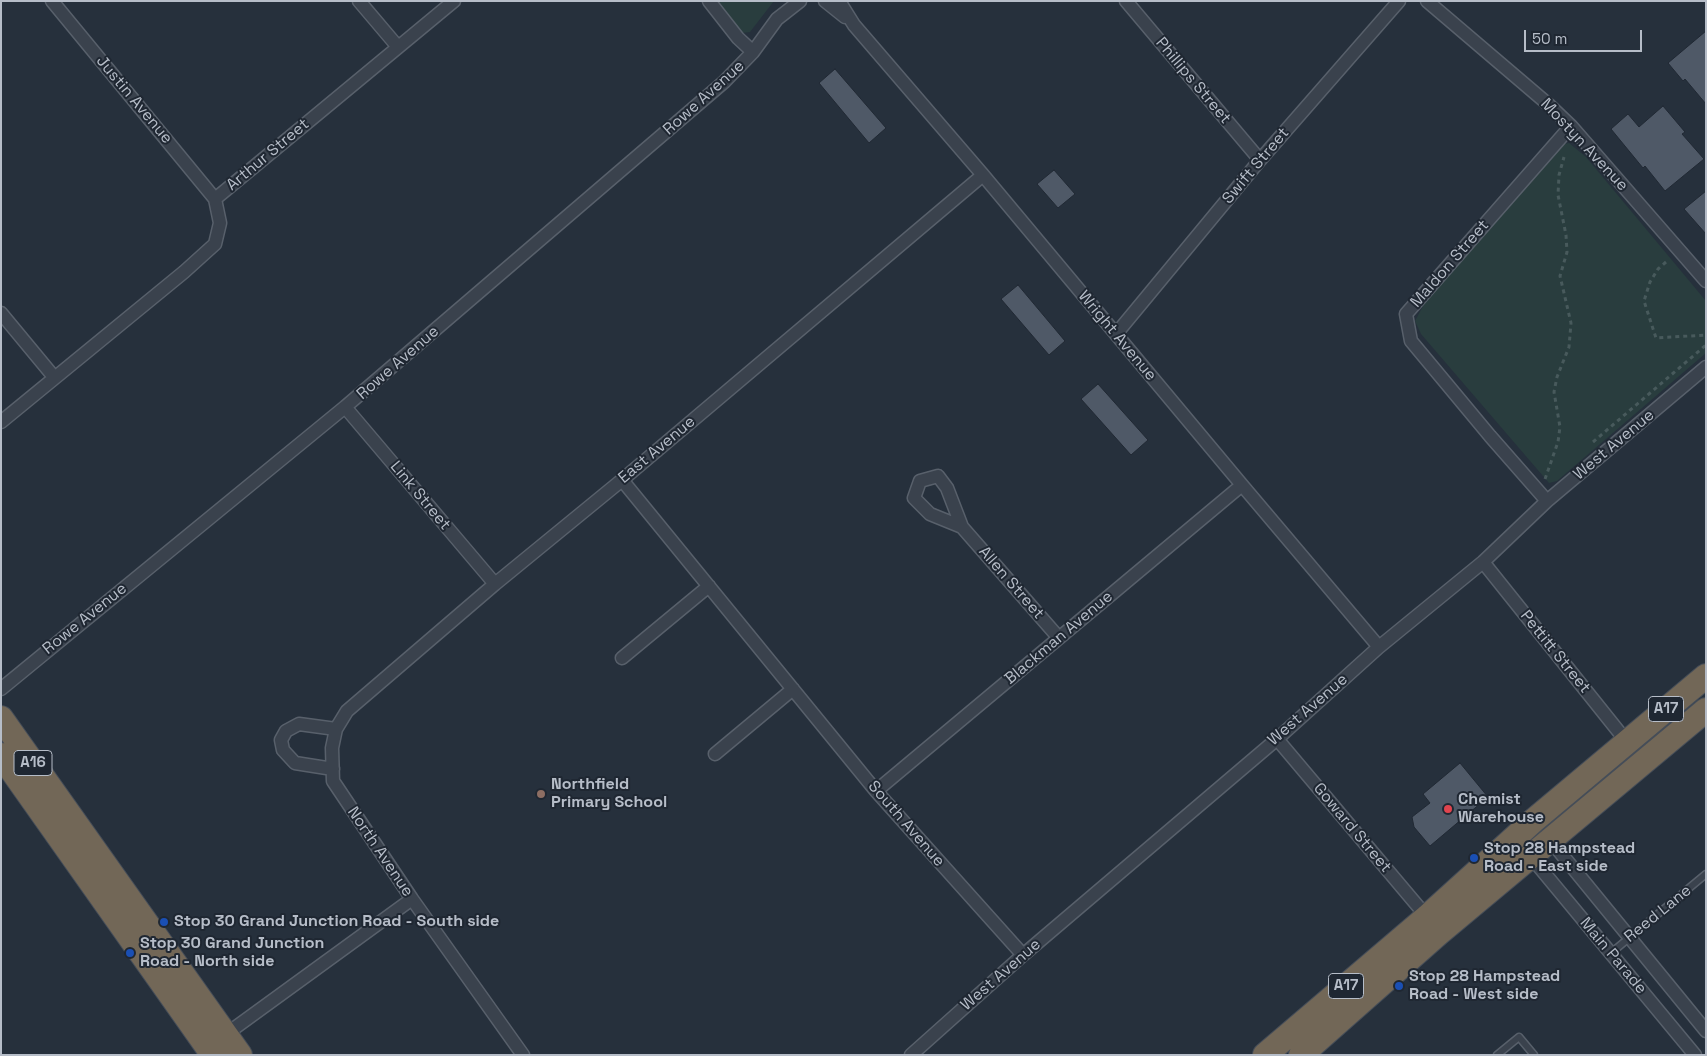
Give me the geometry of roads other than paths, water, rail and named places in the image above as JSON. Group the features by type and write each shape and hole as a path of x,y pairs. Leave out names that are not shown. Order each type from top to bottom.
{"highway":[{"name":"A17","path":"1301,1055 1433,925 1534,821 1706,676"},
{"name":"A17","path":"1266,1055 1433,925 1530,857 1706,710"},
{"name":"A16","path":"1,718 56,814 215,1046 240,1055"},
{"path":"1627,742 1643,761"},
{"name":"A16","path":"1,756 56,814"},
{"path":"1534,821 1550,840"},
{"path":"1515,839 1530,857"}],"street":[{"name":"Justin Avenue","path":"52,1 216,199"},
{"path":"360,1 398,47"},
{"name":"Arthur Street","path":"1,422 184,272 215,244 220,223 216,199 454,1"},
{"path":"709,1 738,38 753,52"},
{"name":"Rowe Avenue","path":"1,688 346,408 724,82 753,52 777,19 787,1"},
{"name":"Rowe Avenue","path":"777,19 800,1"},
{"name":"Wright Avenue","path":"826,1 854,25 984,175 1242,485 1380,647"},
{"name":"Wright Avenue","path":"839,1 854,25"},
{"name":"Phillips Street","path":"1126,1 1260,160"},
{"name":"Swift Street","path":"1116,334 1260,160 1399,1"},
{"name":"Mostyn Avenue","path":"1428,1 1571,126 1706,281"},
{"name":"Maldon Street","path":"1547,501 1490,436 1412,341 1406,314 1571,126"},
{"name":"East Avenue","path":"332,748 336,729 347,711 494,584 622,480 984,175"},
{"path":"1,313 54,377"},
{"name":"West Avenue","path":"911,1055 1380,647 1483,562 1547,501 1706,367"},
{"name":"Link Street","path":"346,408 494,584"},
{"name":"South Avenue","path":"622,480 876,791 1023,956"},
{"name":"Blackman Avenue","path":"876,791 1242,485"},
{"name":"Allen Street","path":"962,527 1059,638"},
{"name":"Pettitt Street","path":"1483,562 1627,742"},
{"path":"622,658 709,586"},
{"path":"715,754 793,689"},
{"path":"332,768 295,763 283,750 281,740 286,732 299,724 336,729"},
{"name":"Goward Street","path":"1276,738 1433,925"},
{"name":"North Avenue","path":"332,748 333,781 412,899 523,1055"},
{"name":"Main Parade","path":"1550,840 1706,1031"},
{"name":"Main Parade","path":"1530,857 1696,1055"},
{"path":"215,1046 412,899"},
{"path":"1696,1055 1706,1047"}],"lane":[{"name":"Reed Lane","path":"1610,953 1706,874"},
{"path":"1497,1055 1519,1037 1534,1055"}],"place":[{"name":"Northfield Primary School","path":"541,794"},
{"name":"Chemist Warehouse","path":"1448,809"},
{"name":"Stop 28 Hampstead Road - East side","path":"1474,858"},
{"name":"Stop 30 Grand Junction Road - South side","path":"164,922"},
{"name":"Stop 30 Grand Junction Road - North side","path":"130,953"},
{"name":"Stop 28 Hampstead Road - West side","path":"1399,986"}]}
